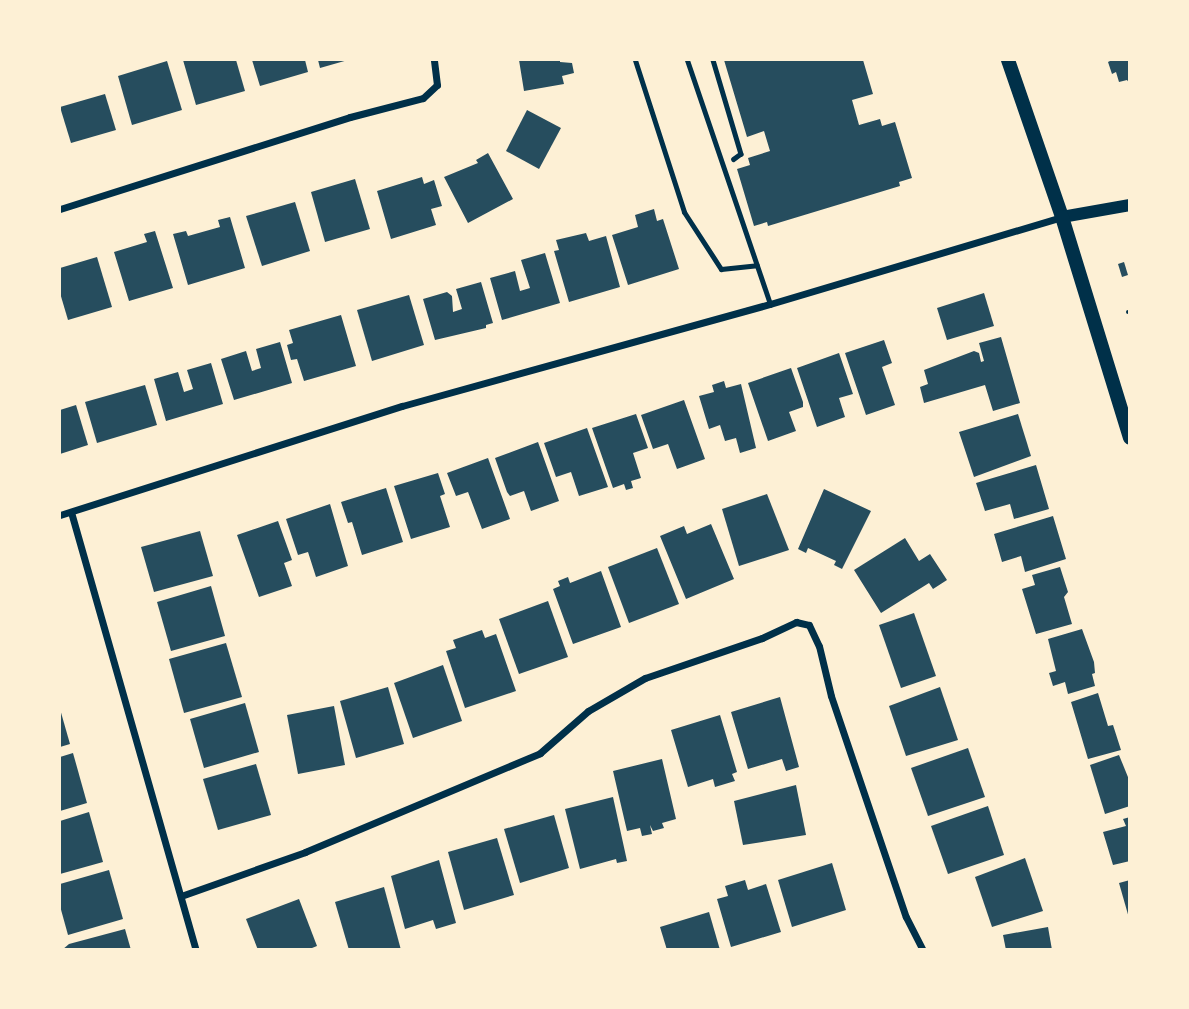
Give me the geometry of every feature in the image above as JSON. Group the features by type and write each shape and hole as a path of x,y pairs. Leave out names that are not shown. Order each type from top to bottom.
{"main road":[{"path":"1008,60 1062,217 1129,438"}],"street":[{"path":"60,209 350,117 423,98 437,85 434,60"},
{"path":"60,515 402,406 770,304 1062,217 1129,205"},
{"path":"71,512 196,950"},
{"path":"181,896 305,852 540,753 588,711 645,678 762,638 796,622 809,625 819,646 828,686 897,891 923,950"}],"lane":[{"path":"635,60 684,212 721,269 757,265"},
{"path":"687,60 770,304"}],"building":[{"path":"183,60 236,60 245,91 196,105"},
{"path":"252,60 305,60 308,72 260,86"},
{"path":"318,60 348,60 320,68"},
{"path":"519,60 560,60 572,63 574,73 562,76 564,84 524,91"},
{"path":"724,60 863,60 873,94 852,100 859,125 880,119 882,126 895,122 912,178 899,182 900,186 768,226 767,222 754,226 737,169 750,165 748,158 770,151 764,131 747,137"},
{"path":"1130,60 1130,84 1127,80 1119,82 1116,72 1112,74 1108,62"},
{"path":"167,61 182,110 132,125 118,76"},
{"path":"105,94 116,130 71,143 60,107"},
{"path":"527,110 561,128 539,169 506,151"},
{"path":"488,153 513,199 468,223 444,177 478,163 476,160"},
{"path":"422,177 424,184 434,180 442,206 431,209 436,225 391,239 377,191"},
{"path":"355,179 370,229 325,242 311,192"},
{"path":"295,202 310,251 262,266 246,216"},
{"path":"654,209 657,221 663,219 679,269 628,285 612,235 638,227 635,215"},
{"path":"230,217 245,268 188,285 173,234 186,231 188,236 220,227 218,220"},
{"path":"155,231 173,288 129,301 114,252 147,242 144,234"},
{"path":"586,233 589,241 606,236 620,287 569,302 554,251 559,250 556,240"},
{"path":"545,253 560,303 502,320 490,278 515,271 520,291 530,288 521,260"},
{"path":"97,257 112,307 68,320 60,293 60,268"},
{"path":"1124,262 1128,275 1122,277 1118,264"},
{"path":"481,282 493,323 486,325 486,328 435,340 423,299 447,292 452,296 453,312 462,309 456,289"},
{"path":"984,293 994,326 947,340 937,308"},
{"path":"409,295 424,345 372,361 357,310"},
{"path":"341,315 356,366 304,381 297,359 291,360 287,345 293,343 289,330"},
{"path":"1001,337 1020,403 993,411 985,385 924,403 920,387 928,384 924,370 974,351 979,353 981,362 984,361 979,343"},
{"path":"884,340 892,363 882,367 895,405 866,415 845,353"},
{"path":"280,342 292,383 234,400 221,359 246,351 252,371 261,368 256,349"},
{"path":"839,353 853,394 839,398 845,417 817,427 797,368"},
{"path":"211,363 223,404 166,421 154,379 178,372 184,392 193,389 187,370"},
{"path":"791,368 803,402 803,407 789,412 796,431 768,441 748,383"},
{"path":"724,381 726,388 741,384 756,448 740,453 736,438 725,441 720,425 709,429 699,396 714,392 712,385"},
{"path":"145,385 157,425 97,443 85,402"},
{"path":"684,400 705,459 677,469 668,444 653,449 641,415"},
{"path":"76,405 88,445 60,454 60,410"},
{"path":"636,414 648,448 633,453 641,478 631,481 633,488 626,490 624,484 613,488 592,428"},
{"path":"1018,414 1031,456 974,477 959,432"},
{"path":"587,428 608,487 579,496 571,472 556,477 544,443"},
{"path":"538,442 559,501 531,511 524,491 510,496 507,492 495,458"},
{"path":"488,458 510,519 482,529 468,492 456,496 447,473"},
{"path":"1036,465 1049,509 1014,519 1010,504 985,511 976,483"},
{"path":"438,473 445,494 440,496 450,527 411,539 394,486"},
{"path":"386,488 403,542 362,555 352,522 348,523 341,502"},
{"path":"824,489 871,511 842,569 834,565 836,561 808,548 806,553 798,549"},
{"path":"767,494 789,550 739,566 722,509"},
{"path":"330,504 348,566 316,577 308,552 298,555 286,519"},
{"path":"1053,516 1066,559 1025,572 1021,556 1002,562 994,534"},
{"path":"278,521 292,560 284,563 292,586 259,597 237,535"},
{"path":"711,524 734,579 686,599 660,536 684,526 687,534"},
{"path":"200,531 213,576 154,592 141,547"},
{"path":"905,538 919,561 930,554 947,580 933,589 929,583 881,613 854,570"},
{"path":"657,548 679,604 629,623 608,567"},
{"path":"1060,567 1068,592 1064,597 1072,624 1036,634 1022,589 1035,585 1032,575"},
{"path":"601,571 621,627 573,644 553,589 560,586 558,581 568,577 570,583"},
{"path":"211,586 225,636 171,651 157,602"},
{"path":"548,601 568,657 519,674 499,619"},
{"path":"914,613 936,676 901,688 879,625"},
{"path":"1082,629 1094,662 1095,673 1092,674 1095,686 1068,694 1065,682 1053,686 1049,673 1056,671 1048,639"},
{"path":"482,630 485,638 496,634 516,691 465,708 446,651 456,648 453,640"},
{"path":"226,643 242,697 184,713 169,659"},
{"path":"443,665 462,721 413,738 394,683"},
{"path":"388,687 404,744 356,758 340,701"},
{"path":"940,687 958,740 906,756 889,706"},
{"path":"1098,693 1108,726 1113,725 1121,750 1088,759 1071,702"},
{"path":"780,697 799,767 786,771 782,759 748,769 731,712"},
{"path":"245,703 259,752 204,768 190,719"},
{"path":"334,706 345,765 298,774 287,715"},
{"path":"60,709 70,744 60,747"},
{"path":"720,715 737,772 732,774 735,781 715,787 713,779 688,787 671,730"},
{"path":"968,748 985,797 928,816 911,768"},
{"path":"73,753 87,803 60,811 60,757"},
{"path":"1119,755 1130,782 1130,806 1105,814 1090,765"},
{"path":"662,759 676,819 662,823 664,828 653,831 650,825 652,834 642,836 640,828 627,831 613,771"},
{"path":"256,764 271,815 218,830 203,779"},
{"path":"796,785 806,835 743,845 734,801"},
{"path":"613,797 627,861 617,863 616,859 580,869 565,809"},
{"path":"988,806 1004,855 948,874 931,826"},
{"path":"89,812 103,862 60,874 60,821"},
{"path":"554,815 569,868 520,883 504,829"},
{"path":"1130,817 1130,861 1113,865 1103,832 1126,826 1123,819"},
{"path":"497,838 514,895 464,910 448,852"},
{"path":"1025,858 1043,911 992,927 975,877"},
{"path":"439,860 456,923 436,929 433,920 405,929 391,876"},
{"path":"832,863 846,910 792,927 778,880"},
{"path":"109,870 123,919 68,935 60,906 60,884"},
{"path":"745,880 748,890 766,884 781,932 731,947 717,899 728,896 725,886"},
{"path":"1130,880 1130,918 1129,918 1119,883"},
{"path":"384,887 401,950 349,950 335,902"},
{"path":"299,899 317,946 307,950 258,950 246,919"},
{"path":"709,912 720,950 667,950 660,927"},
{"path":"1048,927 1052,950 1006,950 1003,935"},
{"path":"125,929 131,950 62,950 69,944"}]}
